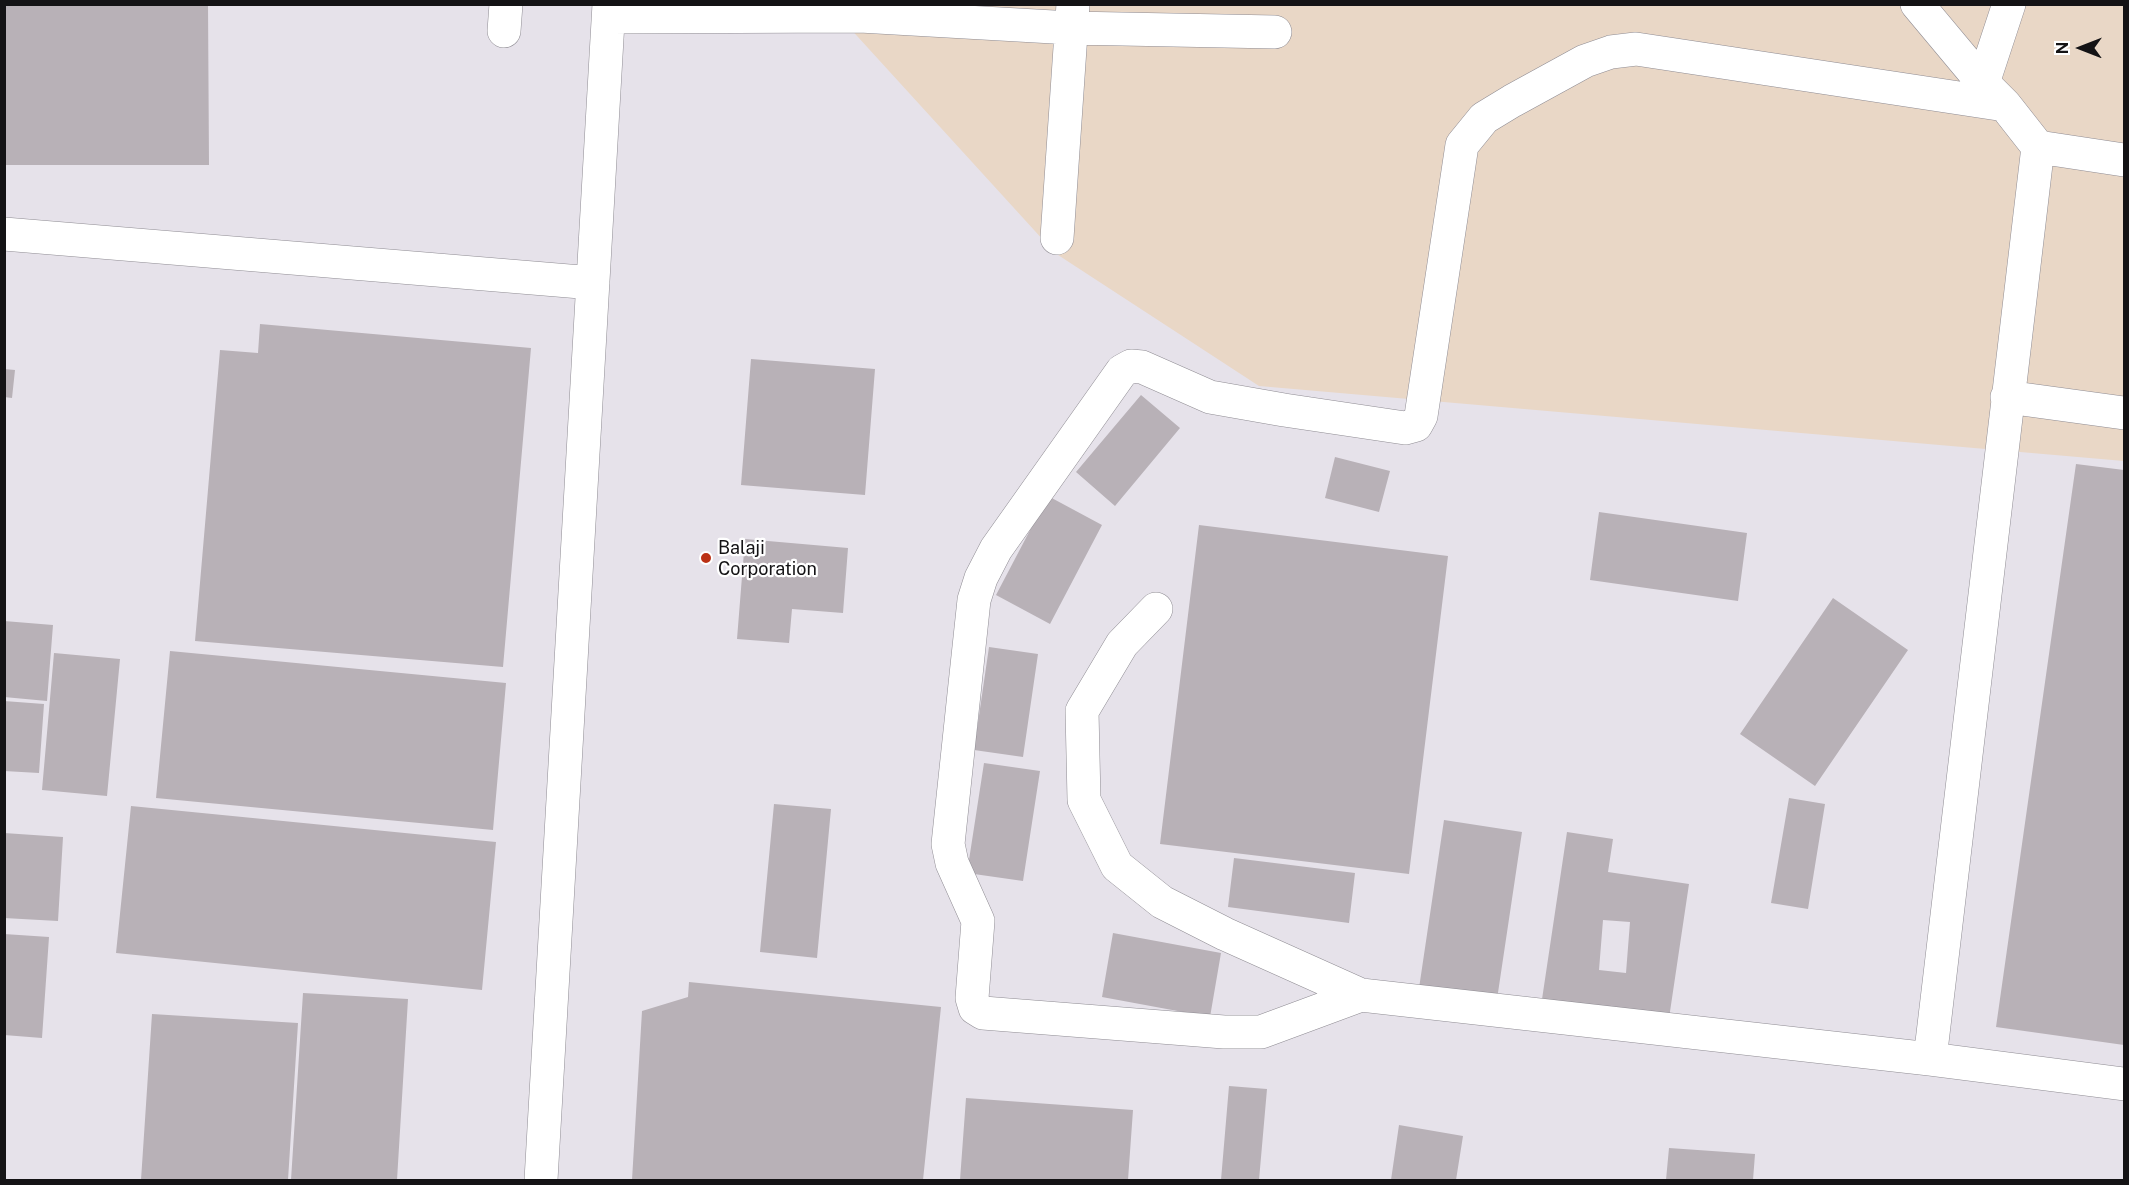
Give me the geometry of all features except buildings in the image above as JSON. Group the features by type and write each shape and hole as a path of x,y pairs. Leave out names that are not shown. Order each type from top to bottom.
{"street":[{"path":"1917,4 2038,147 2124,160"},
{"path":"1994,94 2009,4"},
{"path":"541,1180 609,11 861,16 1072,16 1275,32"},
{"path":"1057,238 1072,16"},
{"path":"1361,995 1261,1032 1224,1032 983,1013 975,1008 972,998 978,921 952,863 948,844 974,600 981,578 996,549 1122,371 1131,366 1142,367 1210,397 1405,428 1416,425 1421,416 1462,145 1484,118 1585,62 1611,52 1636,49 1994,94"},
{"path":"1930,1059 2038,147"},
{"path":"4,234 593,283"},
{"path":"2007,397 2124,413"},
{"path":"1156,609 1122,644 1082,711 1084,800 1117,866 1162,902 1225,934 1361,995 1930,1059 2124,1084"}],"shaded area":[{"path":"673,5 2124,5 2124,461 1259,386 1055,253 837,14"}],"place":[{"name":"Balaji Corporation","path":"706,558"}]}
